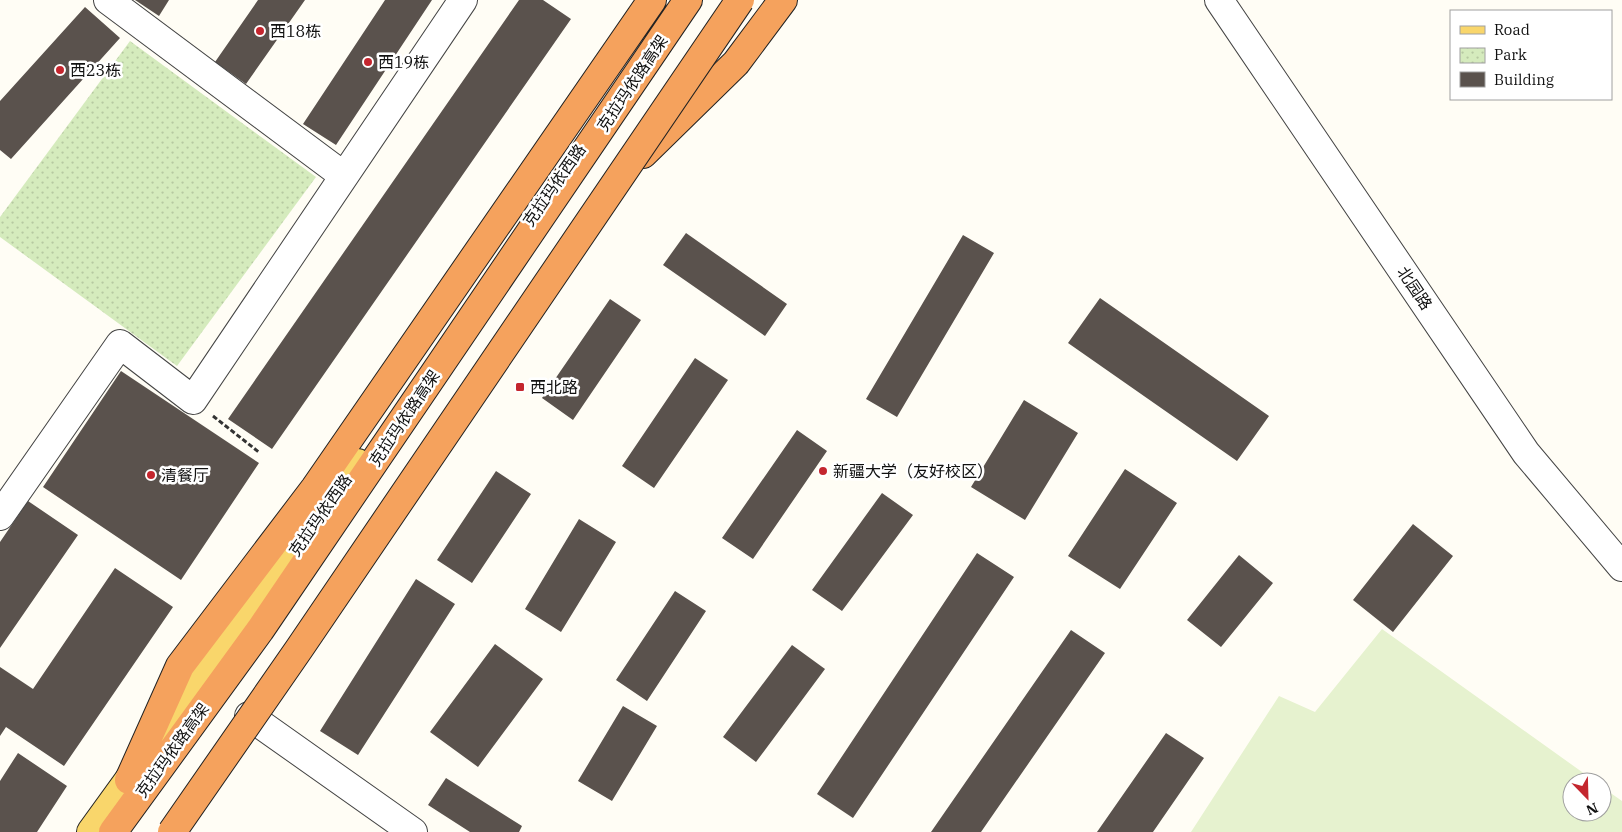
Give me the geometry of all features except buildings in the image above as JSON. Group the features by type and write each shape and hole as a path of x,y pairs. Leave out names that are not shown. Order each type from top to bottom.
{"highway":[{"path":"129,780 180,666 315,488 652,0"},
{"name":"克拉玛依路高架","path":"113,832 260,630 688,0"},
{"path":"172,832 299,649 741,0"},
{"path":"630,167 736,63 783,0"}],"main road":[{"name":"克拉玛依西路","path":"91,832 313,526 684,0"},
{"path":"172,832 308,626 630,167 741,0"}],"street":[{"path":"108,0 344,176"},
{"path":"0,516 120,344 193,400 463,0"},
{"name":"北园路","path":"1220,0 1526,453 1622,567"},
{"path":"249,716 413,832"}],"path":[{"path":"193,400 260,453"}],"green space":[{"path":"130,41 316,177 177,366 0,237 0,217"},
{"path":"1382,629 1582,772 1562,772 1562,822 1612,822 1612,794 1622,801 1622,832 1191,832 1279,696 1315,712"}],"place":[{"name":"西18栋","path":"260,31"},
{"name":"西19栋","path":"368,62"},
{"name":"西23栋","path":"60,70"},
{"name":"西北路","path":"520,387"},
{"name":"新疆大学（友好校区）","path":"823,471"},
{"name":"清餐厅","path":"151,475"}]}
